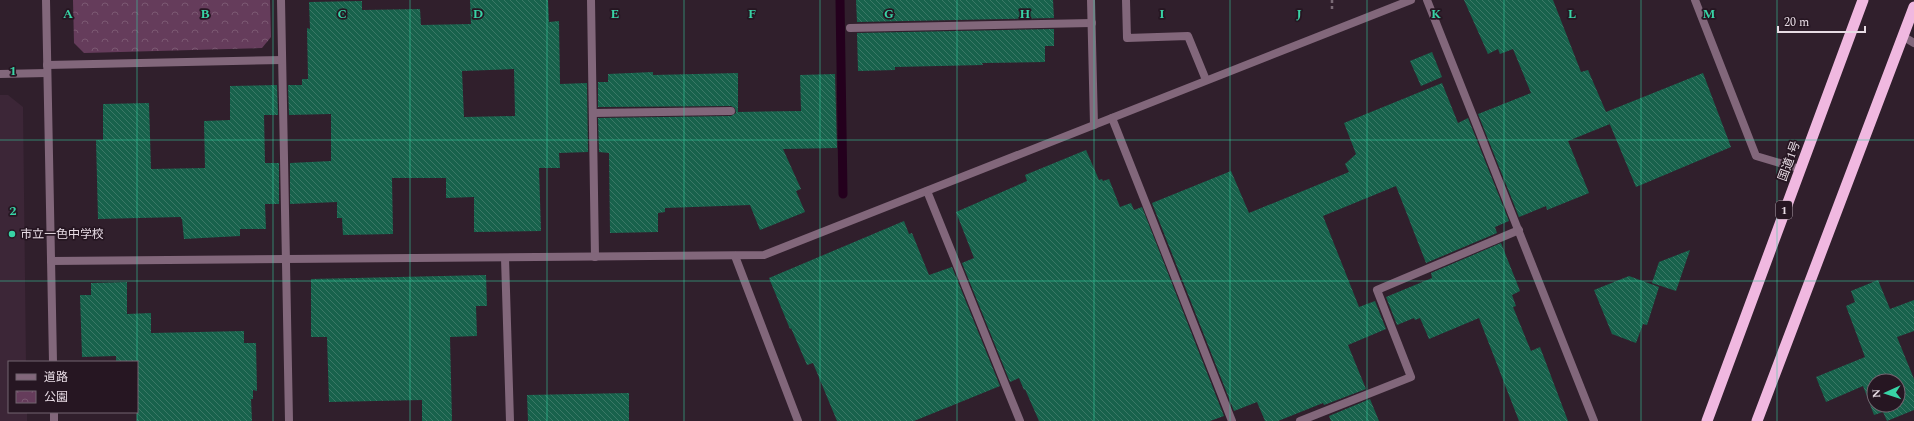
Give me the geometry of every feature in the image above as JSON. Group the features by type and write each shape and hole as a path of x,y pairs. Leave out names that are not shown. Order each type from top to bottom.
{"highway":[{"name":"国道1号","path":"1707,421 1863,0"},
{"path":"1757,421 1904,37 1914,7"}],"street":[{"path":"46,0 53,361"},
{"path":"281,0 289,421"},
{"path":"591,0 596,257"},
{"path":"1092,0 1094,125"},
{"path":"1126,0 1127,38 1188,36 1206,80"},
{"path":"51,261 764,255 1411,0"},
{"path":"1427,0 1594,421"},
{"path":"1695,0 1756,156 1800,169"},
{"path":"850,28 1092,22"},
{"path":"1904,37 1914,43"},
{"path":"48,65 282,60"},
{"path":"0,74 48,73"},
{"path":"593,113 731,110"},
{"path":"1112,118 1232,421"},
{"path":"927,191 1020,421"},
{"path":"1300,421 1411,377 1377,290 1519,230"},
{"path":"735,256 798,421"},
{"path":"505,258 510,421"}],"shaded area":[{"name":"市立一色中学校","path":"0,95 8,95 23,107 26,361 8,361 8,413 27,413 27,421 0,421"}],"green space":[{"path":"73,0 270,0 271,37 262,48 84,53 74,43"}],"building":[{"path":"470,0 548,0 549,22 559,21 560,84 587,83 588,152 559,153 560,168 539,168 541,231 474,232 474,197 446,198 446,178 392,178 393,234 343,235 342,218 337,218 337,202 290,204 290,163 331,161 331,114 289,115 288,85 302,85 302,79 308,79 307,28 310,29 309,2 362,1 362,10 420,9 421,25 471,24","holes":["514,69 515,116 464,117 462,71"]},
{"path":"856,0 1053,0 1054,18 857,22"},
{"path":"1464,0 1553,0 1581,72 1588,70 1606,112 1703,73 1731,147 1636,187 1610,124 1568,141 1589,193 1547,210 1546,206 1519,217 1478,114 1531,93 1513,49 1500,54 1498,49 1488,54"},
{"path":"1054,29 1054,46 1045,46 1045,62 895,67 895,70 858,71 857,33"},
{"path":"1432,52 1442,77 1421,86 1410,61"},
{"path":"653,72 653,75 738,73 738,112 801,111 800,75 835,74 837,148 783,149 801,189 796,191 805,212 760,230 750,205 665,208 665,212 658,213 658,232 610,233 609,153 599,152 598,118 731,116 736,113 735,108 731,106 598,107 598,82 608,82 608,74"},
{"path":"1442,83 1458,123 1468,118 1509,221 1495,227 1497,233 1426,263 1396,186 1323,216 1359,307 1375,301 1386,329 1348,345 1366,389 1324,405 1323,403 1278,421 1265,421 1257,402 1234,411 1152,203 1231,171 1249,213 1349,172 1345,164 1356,154 1344,123"},
{"path":"277,85 278,115 264,115 265,163 279,163 279,204 265,204 266,229 240,229 240,236 184,239 181,217 98,219 96,140 103,140 103,104 149,103 151,169 205,168 204,121 230,120 230,86"},
{"path":"1086,150 1099,180 1102,179 1103,181 1109,179 1120,207 1131,203 1134,210 1142,207 1224,416 1210,421 1039,421 1019,378 1010,382 962,263 974,258 956,212 1027,181 1025,175"},
{"path":"904,221 909,234 912,233 929,275 952,267 1000,386 914,421 837,421 813,363 807,365 769,278"},
{"path":"1501,243 1520,291 1512,295 1516,306 1513,307 1531,351 1540,347 1568,421 1519,421 1479,318 1429,339 1420,318 1415,320 1414,318 1397,325 1386,297 1432,278 1431,273"},
{"path":"1690,250 1676,291 1652,283 1659,262"},
{"path":"486,275 487,306 476,306 477,336 450,337 452,421 422,421 422,400 329,402 327,337 311,337 311,279"},
{"path":"1629,276 1659,287 1647,325 1643,324 1636,343 1612,334 1594,290"},
{"path":"1878,280 1890,309 1914,300 1914,331 1897,337 1914,379 1914,410 1887,421 1883,413 1906,413 1906,373 1866,373 1866,394 1863,386 1826,402 1816,377 1865,357 1846,306 1855,302 1851,291"},
{"path":"127,282 127,314 151,313 151,333 244,331 244,343 256,343 257,391 253,390 253,399 251,399 252,421 137,421 138,361 116,361 116,356 82,357 80,295 91,295 91,283"},
{"path":"629,393 629,421 528,421 527,395"},
{"path":"1370,399 1379,421 1331,421 1329,416"}],"waterway":[{"path":"840,0 843,194"}],"place":[{"name":"市立一色中学校","path":"12,234"}]}
